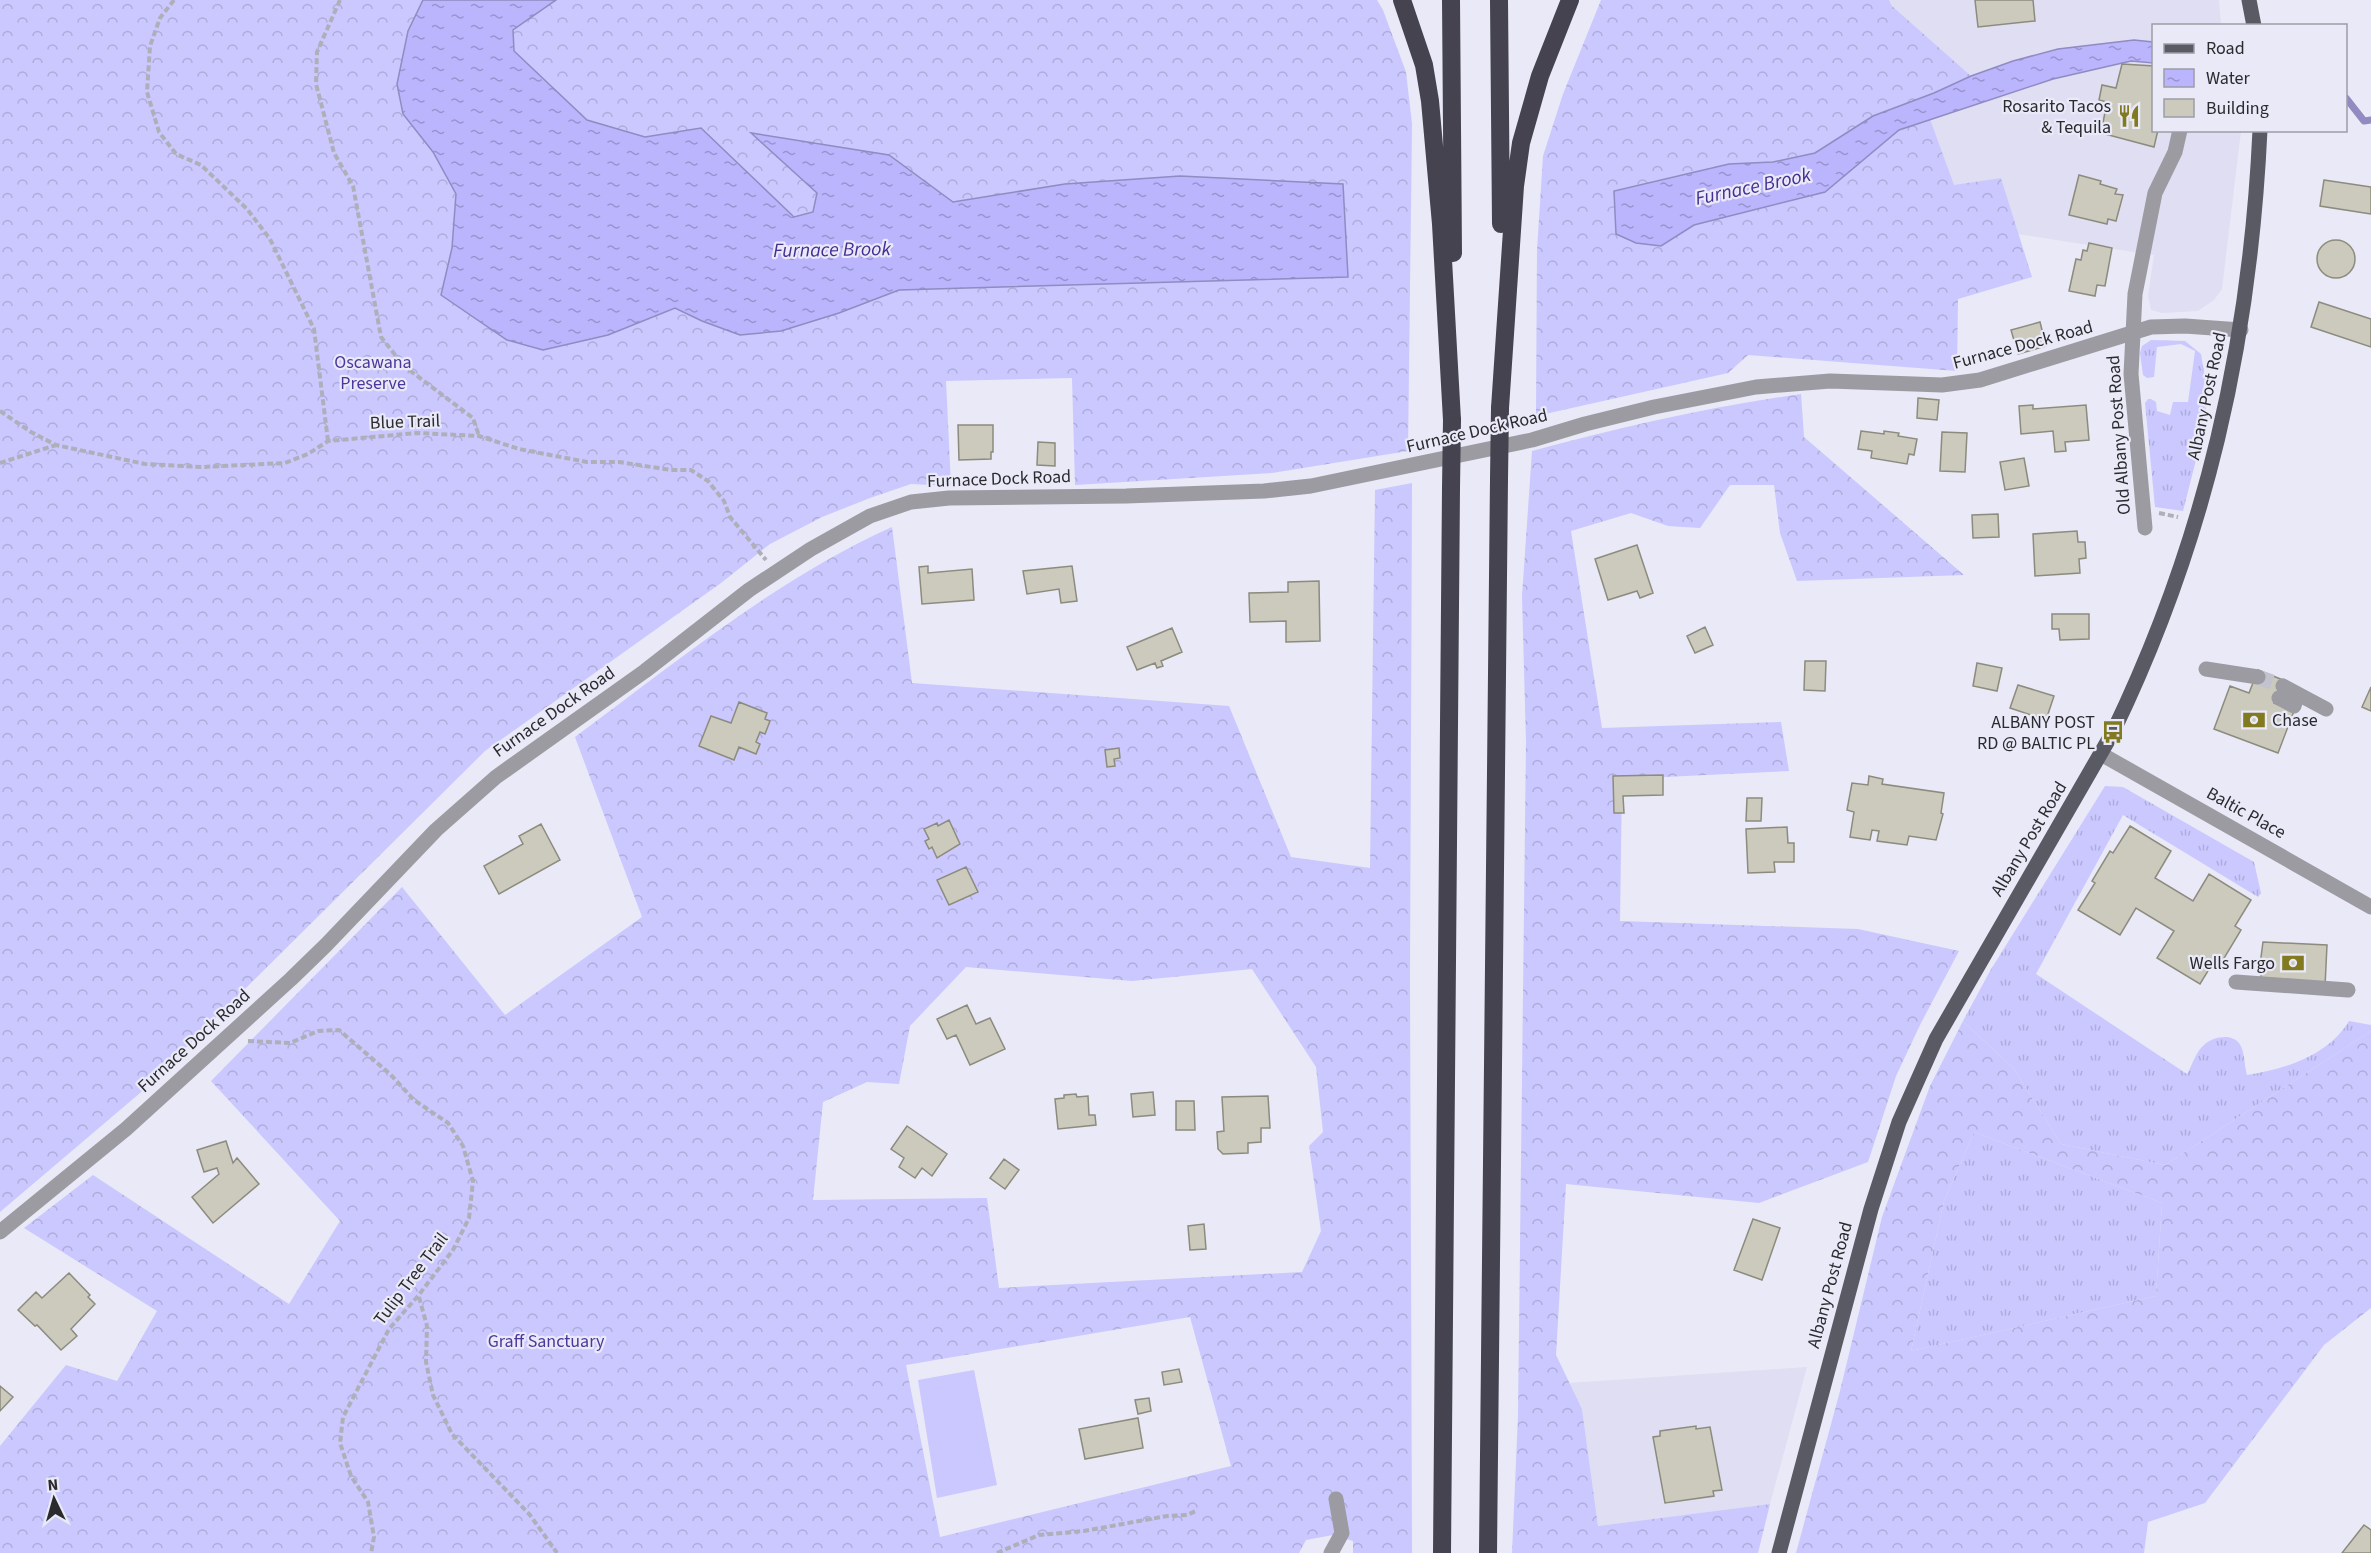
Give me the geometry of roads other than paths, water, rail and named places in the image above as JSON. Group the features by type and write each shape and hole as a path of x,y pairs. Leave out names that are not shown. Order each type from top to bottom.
{"highway":[{"path":"1402,0 1424,65 1430,101 1440,216 1452,420"},
{"path":"1442,1553 1452,488 1451,0"},
{"path":"1488,1553 1500,408 1501,152 1498,0"},
{"path":"1500,408 1515,186 1521,143 1540,76 1570,0"}],"main road":[{"path":"2249,0 2254,24"},
{"name":"Albany Post Road","path":"1779,1553 1871,1209 1899,1122 1936,1039 1986,949 2101,754 2136,684 2161,624 2195,522 2217,446 2241,330 2253,237 2260,132"}],"street":[{"name":"Old Albany Post Road","path":"2144,521 2131,381 2137,278 2155,193 2175,152 2180,132"},
{"name":"Furnace Dock Road","path":"0,1232 126,1129 232,1032 326,945 409,857 478,792 514,763 645,671 776,572 836,534 870,516 911,502 949,498 1126,496 1264,490 1318,485 1533,440 1654,407 1756,387 1830,381 1942,385 1969,383 2151,327 2241,330"},
{"path":"2214,670 2257,681"},
{"path":"2281,692 2298,694 2326,709"},
{"name":"Baltic Place","path":"2101,754 2371,907"},
{"path":"2236,982 2348,990"},
{"path":"1331,1553 1342,1533 1336,1499"}],"water":[{"path":"423,0 556,0 513,30 514,51 587,120 645,137 701,128 794,217 813,212 817,193 751,133 889,155 953,202 1065,184 1180,176 1343,184 1348,277 899,290 839,313 781,331 740,335 675,308 608,335 543,350 507,340 441,295 452,248 456,194 433,152 403,114 397,84 408,31"},
{"path":"2134,40 2152,42 2152,63 2131,61 2053,79 1899,130 1825,192 1694,225 1661,246 1636,243 1616,234 1614,191 1729,164 1773,162 1815,153 1873,116 1971,76 2013,61 2058,49"}],"waterway":[{"name":"Furnace Brook","path":"2347,99 2364,121 2371,120"}],"tunnel":[{"path":"2258,677 2283,686"}],"place":[{"name":"Rosarito Tacos & Tequila","path":"2129,116"},
{"name":"Chase","path":"2254,720"},
{"name":"ALBANY POST RD @ BALTIC PL","path":"2113,732"},
{"name":"Wells Fargo","path":"2293,963"}],"park label":[{"name":"Oscawana Preserve","path":"373,372"},
{"name":"Graff Sanctuary","path":"546,1341"}]}
